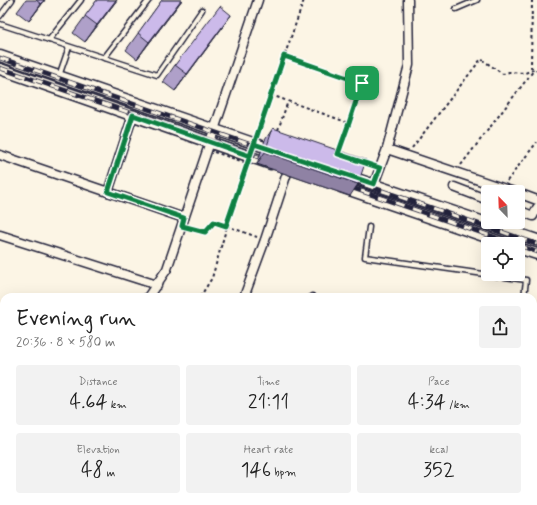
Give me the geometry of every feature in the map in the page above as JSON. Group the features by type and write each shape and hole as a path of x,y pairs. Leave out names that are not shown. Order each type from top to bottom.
{"street":[{"path":"151,293 167,269 258,0"},
{"path":"374,184 387,149 409,65 408,0"},
{"path":"0,56 284,154"},
{"path":"0,69 210,142 251,160 292,171 245,293"},
{"path":"108,192 133,115"},
{"path":"387,149 493,185"},
{"path":"0,155 108,192 183,222"},
{"path":"336,172 537,240"},
{"path":"332,184 487,237"},
{"path":"454,187 481,197"},
{"path":"525,196 537,200"},
{"path":"525,213 533,216 537,208"},
{"path":"0,234 157,285"},
{"path":"525,250 537,254"}],"lane":[{"path":"0,16 12,0"},
{"path":"49,40 81,0"},
{"path":"104,58 149,0"},
{"path":"456,9 478,0"},
{"path":"0,24 157,75 202,10"},
{"path":"59,76 69,47"},
{"path":"369,228 365,257 526,280 524,293"}],"path":[{"path":"254,144 304,0"},
{"path":"532,0 532,67 536,70"},
{"path":"284,56 362,83 338,154"},
{"path":"407,155 481,59 503,74 509,72 536,70"},
{"path":"456,172 536,70"},
{"path":"271,95 349,123"},
{"path":"278,130 288,101"},
{"path":"504,185 537,142"},
{"path":"203,293 212,278 226,226 251,160 214,152"},
{"path":"359,161 380,168"},
{"path":"183,222 205,232 214,222 265,240"}],"building":[{"path":"36,0 44,0 41,4"},
{"path":"97,0 116,0 97,25 85,16"},
{"path":"162,0 181,0 149,42 138,33"},
{"path":"220,6 231,15 187,74 175,65"},
{"path":"273,128 366,160 358,184 265,152"}],"railway":[{"path":"0,58 272,152"},
{"path":"0,68 270,161"},
{"path":"348,179 537,244"},
{"path":"344,185 494,237"},
{"path":"525,248 537,252"}],"route":[{"path":"362,83 284,56 250,156 133,115 108,192 184,218 182,226 205,232 214,222 226,226 250,156 254,144 374,184 380,168 338,154 362,83"}]}
